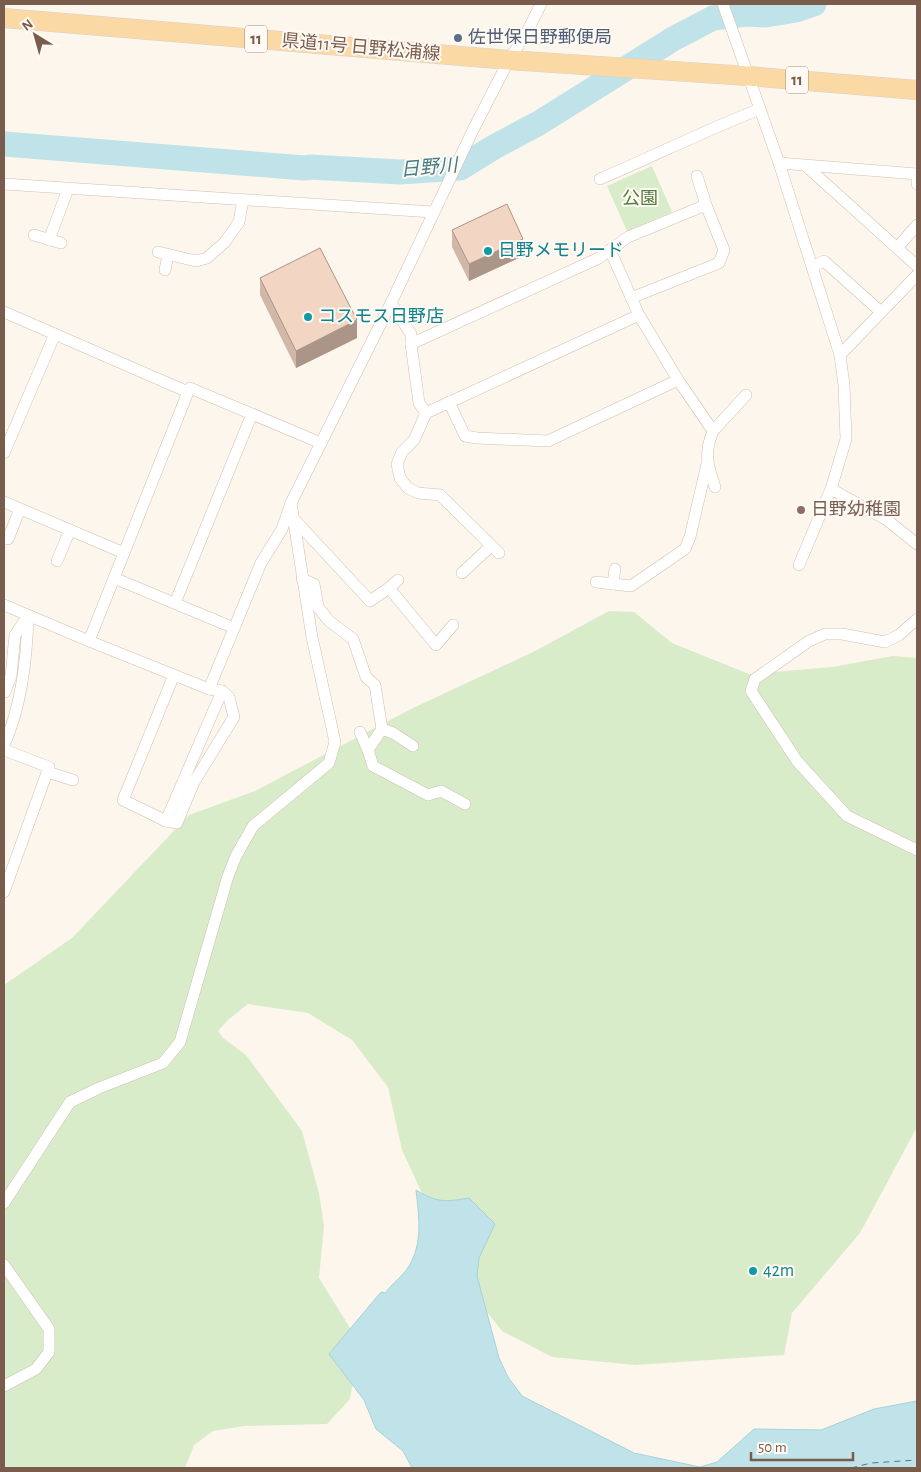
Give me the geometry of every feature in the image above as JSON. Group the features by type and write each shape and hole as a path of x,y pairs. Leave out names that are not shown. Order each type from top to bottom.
{"main road":[{"name":"県道11号 日野松浦線","path":"4,18 509,60"},
{"name":"11","path":"509,60 748,76 917,90"}],"street":[{"path":"209,689 261,562 282,529 291,503 391,303 440,196 473,130 509,60 542,4"},
{"path":"722,4 779,163 840,355 844,385 846,439 831,489 799,565"},
{"path":"600,179 673,147 699,133 760,109"},
{"path":"779,163 917,173 917,184"},
{"path":"806,166 917,266"},
{"path":"631,298 719,263 724,250 697,176"},
{"path":"4,184 433,212"},
{"path":"49,240 68,189"},
{"path":"165,270 163,254 196,261 207,258 225,242 239,222 243,200"},
{"path":"411,344 599,258 628,238 706,205"},
{"path":"897,248 917,225"},
{"path":"34,235 61,243"},
{"path":"610,250 639,315 678,380 713,430"},
{"path":"812,266 824,261 881,312"},
{"path":"840,355 917,275"},
{"path":"391,303 410,334 419,403 426,413"},
{"path":"4,312 188,392"},
{"path":"462,573 495,550 440,495 418,493 408,488 400,478 397,464 402,452 414,440 426,413 639,315"},
{"path":"5,445 55,334"},
{"path":"450,402 465,436 548,442 678,380"},
{"path":"89,641 190,388 321,443"},
{"path":"596,582 631,586 685,548 690,537 707,464 707,445 713,430 746,395"},
{"path":"175,603 252,414"},
{"path":"707,464 715,487"},
{"path":"831,489 887,520 917,544"},
{"path":"4,502 124,554"},
{"path":"4,1203 70,1102 99,1088 163,1063 180,1042 228,876 236,856 253,826 329,763 335,742 312,637 291,503"},
{"path":"8,539 20,509"},
{"path":"293,518 370,601 393,584 436,645 453,625"},
{"path":"57,561 70,530"},
{"path":"613,584 614,568"},
{"path":"114,578 234,628"},
{"path":"302,579 314,584 318,607 329,621 353,639 366,677 375,685 382,729 368,750"},
{"path":"4,605 209,689 222,691 229,697 234,717 194,782 177,823 166,821 123,800 174,675"},
{"path":"5,692 11,676 15,635 28,615"},
{"path":"4,745 15,711 27,656 28,615"},
{"path":"917,619 899,636 885,642 842,634 825,634 809,641 755,680 751,691 797,761 847,816 917,850"},
{"path":"166,821 222,691"},
{"path":"382,729 393,733 413,746"},
{"path":"360,732 373,766 428,795 441,791 465,804"},
{"path":"4,750 49,767 4,892"},
{"path":"48,772 73,780"},
{"path":"4,1265 49,1329 49,1352 36,1370 4,1386"}],"green space":[{"name":"公園","path":"652,166 672,212 627,231 607,186"},
{"path":"609,611 634,612 672,643 749,674 832,667 893,656 917,658 917,1127 860,1233 792,1313 784,1355 636,1365 552,1357 502,1331 463,1282 402,1150 388,1087 352,1040 308,1013 248,1004 229,1019 218,1031 223,1038 246,1055 302,1131 319,1193 324,1226 319,1278 360,1344 350,1399 327,1424 244,1426 213,1431 194,1445 185,1468 4,1468 4,985 72,938 189,815 255,791 411,709 535,651"}],"water":[{"path":"416,1190 430,1197 442,1200 469,1198 495,1224 479,1258 477,1276 499,1358 508,1377 522,1396 634,1453 700,1467 717,1462 754,1429 821,1430 874,1409 917,1401 917,1468 412,1468 403,1451 376,1429 364,1400 329,1354 381,1292 385,1293 409,1266 416,1248 419,1229"}],"building":[{"path":"507,204 523,239 469,264 452,230"},
{"name":"コスモス日野店","path":"320,248 357,320 296,351 260,278"}],"waterway":[{"name":"日野川","path":"4,144 305,168 400,172 460,168 539,123 673,39 713,18 746,14 766,15 796,10 814,4"}],"ferry route":[{"path":"851,1468 871,1463 917,1460"}],"place":[{"name":"佐世保日野郵便局","path":"458,38"},
{"name":"日野メモリード","path":"488,251"},
{"name":"コスモス日野店","path":"308,317"},
{"name":"日野幼稚園","path":"801,510"},
{"name":"42m","path":"753,1271"}]}
